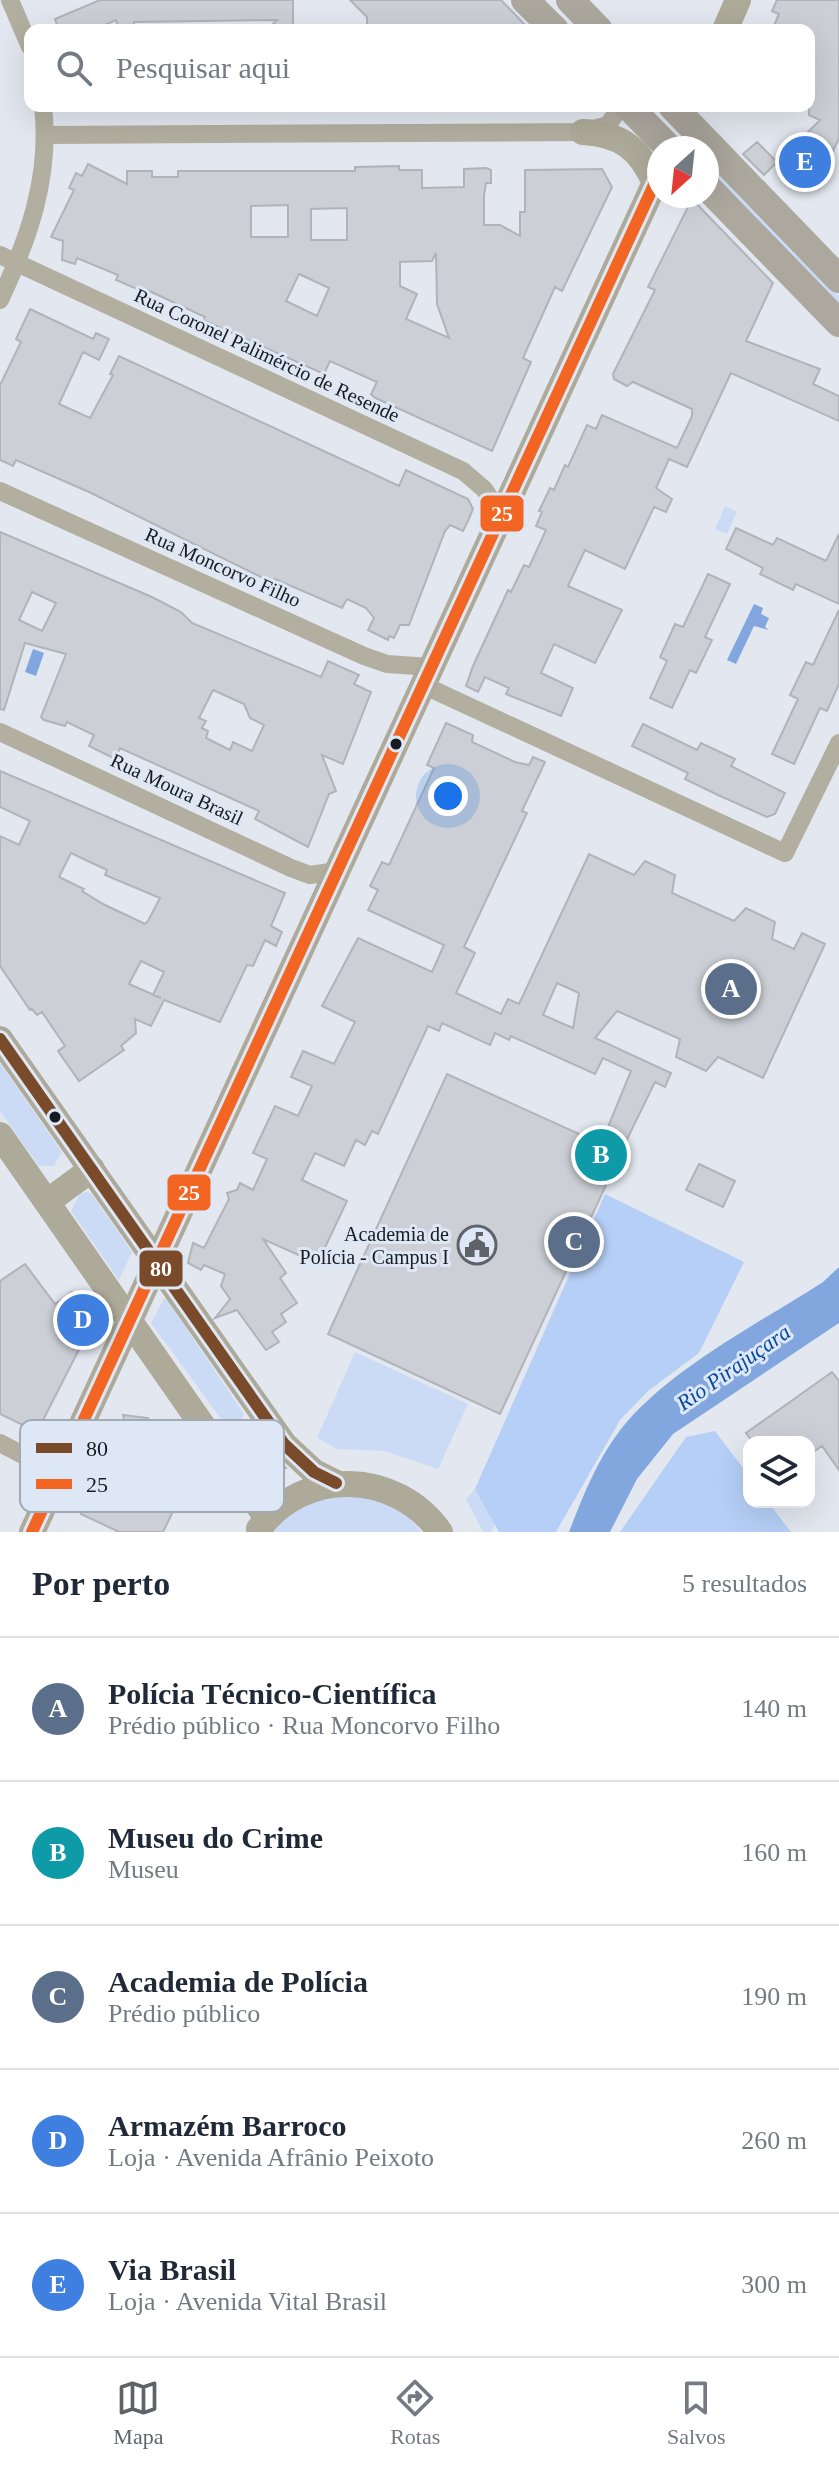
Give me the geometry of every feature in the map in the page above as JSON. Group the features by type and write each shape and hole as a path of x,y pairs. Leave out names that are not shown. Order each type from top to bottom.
{"main road":[{"path":"525,0 549,24"},
{"path":"570,0 593,24"},
{"path":"728,24 738,0"},
{"path":"634,112 658,136"},
{"path":"674,136 681,112"},
{"path":"684,112 839,279"},
{"path":"583,132 605,134 627,143 647,165"},
{"path":"719,199 839,323"},
{"path":"84,1420 647,200"},
{"path":"0,1039 266,1418"},
{"path":"0,1135 201,1420"},
{"path":"47,1202 92,1169"},
{"path":"284,1440 302,1463 336,1483"},
{"path":"284,1507 299,1494 336,1483 378,1487 406,1498 429,1516 440,1532"},
{"path":"32,1532 41,1512"},
{"path":"262,1525 278,1512"}],"street":[{"path":"10,0 24,33"},
{"path":"0,300 32,225 46,135 44,112"},
{"path":"46,135 583,132 608,125 617,112"},
{"name":"Rua Coronel Palimércio de Resende","path":"0,255 463,471 484,489 501,514"},
{"name":"Rua Moncorvo Filho","path":"0,491 364,656 427,676 785,853 839,743"},
{"name":"Rua Moura Brasil","path":"0,732 291,868 321,875 337,871"}],"shaded area":[{"path":"719,171 839,296 839,308 719,183"},
{"path":"725,506 737,512 727,534 715,529"},
{"path":"0,1063 62,1152 54,1166 39,1166 0,1111"},
{"path":"91,1193 132,1252 119,1280 71,1211 79,1195"},
{"path":"605,1194 744,1262 699,1353 648,1391 620,1420 556,1532 499,1532 475,1489"},
{"path":"165,1297 244,1414 242,1420 222,1420 151,1323"},
{"path":"355,1352 468,1404 438,1469 384,1451 337,1449 317,1438"},
{"path":"715,1431 743,1468 743,1508 773,1508 791,1532 620,1532 686,1437"},
{"path":"475,1489 496,1523 491,1532 483,1532 466,1499"},
{"path":"334,1496 371,1499 394,1507 421,1532 274,1532 286,1518 301,1509"}],"water":[{"path":"754,604 763,608 761,614 769,618 765,627 769,630 754,626 736,664 727,660"},
{"path":"33,649 44,653 36,676 25,672"},
{"name":"Rio Pirajuçara","path":"839,1267 839,1323 673,1434 637,1479 610,1532 569,1532 605,1453 641,1407 689,1367 823,1282"}],"building":[{"path":"100,0 293,0 293,24 273,24 277,20 117,24 116,20 107,24 57,24 55,19"},
{"path":"350,0 501,0 524,24 367,24 367,17"},
{"path":"777,0 839,0 839,138 829,160 801,146 804,136 820,120 809,115 809,112 815,112 815,24 775,24 779,14 772,11"},
{"path":"757,142 777,162 764,175 743,154"},
{"path":"88,164 127,184 127,171 152,171 152,177 178,177 178,171 355,171 355,167 399,166 399,170 422,170 422,188 464,187 464,169 486,168 491,170 491,183 486,183 484,195 484,225 500,225 520,236 520,212 525,212 525,170 602,169 612,187 562,291 555,287 523,358 531,362 492,451 375,398 371,394 377,382 330,361 324,374 203,320 205,317 145,289 144,292 116,280 118,275 77,258 75,264 62,260 63,241 51,237 74,190 69,188 76,173 82,176","holes":["288,205 288,237 251,237 251,206","347,208 347,240 311,240 311,209","436,253 437,304 449,338 406,319 417,294 400,286 400,262 432,261","299,274 329,288 317,316 286,301"]},
{"path":"688,208 701,208 773,283 746,341 820,369 813,384 839,396 839,421 731,373 687,467 669,459 656,488 672,499 666,512 654,507 625,569 585,550 568,586 622,610 595,663 554,644 541,673 573,688 561,716 506,694 509,688 485,677 478,692 466,686 473,666 508,590 511,592 524,565 529,567 546,530 536,526 542,512 539,511 550,488 554,490 565,465 568,467 587,425 596,429 602,415 677,448 692,416 692,409 633,382 627,386 614,379 613,374 655,290 648,287"},
{"path":"30,309 93,339 96,333 109,339 99,360 83,352 59,404 90,418 113,375 110,374 119,356 399,486 406,470 468,499 473,509 468,521 463,531 450,525 445,531 409,625 400,625 394,638 389,636 388,640 368,630 374,618 366,608 347,599 342,608 275,579 273,583 89,492 16,460 13,466 0,460 0,385 21,342 16,339"},
{"path":"736,528 773,545 777,538 826,561 839,534 839,604 796,584 793,590 760,574 763,568 726,549"},
{"path":"0,532 152,597 181,612 192,623 321,677 328,661 359,675 354,684 371,692 343,764 322,755 336,791 329,794 308,847 255,819 259,811 120,748 115,759 89,746 94,735 67,722 65,726 44,720 41,717 66,654 25,643 4,710 0,709","holes":["32,592 56,603 42,631 19,620","213,690 244,704 250,718 264,725 252,751 233,742 230,750 206,738 208,731 202,728 206,721 199,718"]},
{"path":"708,574 730,584 705,637 712,640 696,673 690,670 672,708 650,698 667,661 660,657 675,624 683,627"},
{"path":"839,610 839,684 827,711 820,708 794,764 772,754 798,699 790,695 806,662 813,665"},
{"path":"446,723 473,735 472,742 515,762 529,765 533,757 545,762 522,811 527,813 464,947 475,953 456,993 501,1014 508,999 519,1004 589,854 634,875 645,861 675,875 672,893 734,921 746,908 775,922 772,939 794,949 802,933 825,944 763,1078 718,1057 706,1071 676,1057 680,1039 617,1011 595,1038 671,1073 665,1087 655,1082 500,1414 328,1334 447,1074 601,1144 631,1071 603,1058 595,1074 511,1036 509,1040 495,1033 490,1045 442,1023 439,1031 428,1026 378,1134 372,1131 365,1145 356,1140 344,1166 315,1153 302,1180 347,1201 322,1254 318,1252 314,1262 263,1239 286,1273 280,1278 297,1303 281,1314 286,1322 272,1332 279,1342 266,1350 237,1310 215,1318 230,1299 221,1286 225,1274 204,1265 201,1270 188,1263 193,1243 204,1248 229,1199 227,1193 237,1190 240,1183 253,1190 267,1159 253,1153 275,1106 298,1116 312,1086 291,1077 303,1051 334,1064 355,1022 322,1006 358,938 432,972 444,945 368,910 378,890 370,886 382,862 389,865 434,768 427,765","holes":["557,983 579,993 573,1028 543,1015"]},
{"path":"643,724 697,750 701,743 735,759 731,766 785,793 775,814 767,817 718,795 685,779 688,773 632,746"},
{"path":"0,771 285,893 271,926 282,932 276,946 265,940 253,966 247,965 220,1022 164,1000 151,1026 135,1019 136,1033 121,1046 124,1050 79,1081 58,1051 65,1046 42,1012 37,1015 30,1010 0,966 0,836 19,845 30,821 0,807","holes":["71,853 107,870 105,875 160,898 148,921 145,924 103,904 82,891 84,889 59,877","141,961 164,972 153,995 129,984"]},
{"path":"699,1164 735,1181 723,1207 686,1190"},
{"path":"25,1264 55,1304 72,1292 93,1322 43,1420 20,1420 20,1424 0,1414 0,1281"},
{"path":"832,1372 839,1381 839,1470 822,1446 815,1451 815,1436 748,1436 746,1433"},
{"path":"123,1415 148,1418 147,1420 124,1420"},
{"path":"173,1512 163,1532 119,1532 81,1514"}],"transit line":[{"name":"25","path":"84,1420 647,200"},
{"name":"80","path":"0,1039 267,1420"},
{"name":"80","path":"284,1444 314,1472 336,1483"},
{"name":"25","path":"32,1532 41,1512"}],"place":[{"name":"Via Brasil","path":"805,162"},
{"name":"Polícia Técnico-Científica","path":"731,989"},
{"name":"Museu do Crime","path":"601,1155"},
{"name":"Academia de Polícia","path":"574,1242"},
{"name":"Academia de Polícia - Campus I","path":"477,1245"},
{"name":"Armazém Barroco","path":"83,1320"}]}
